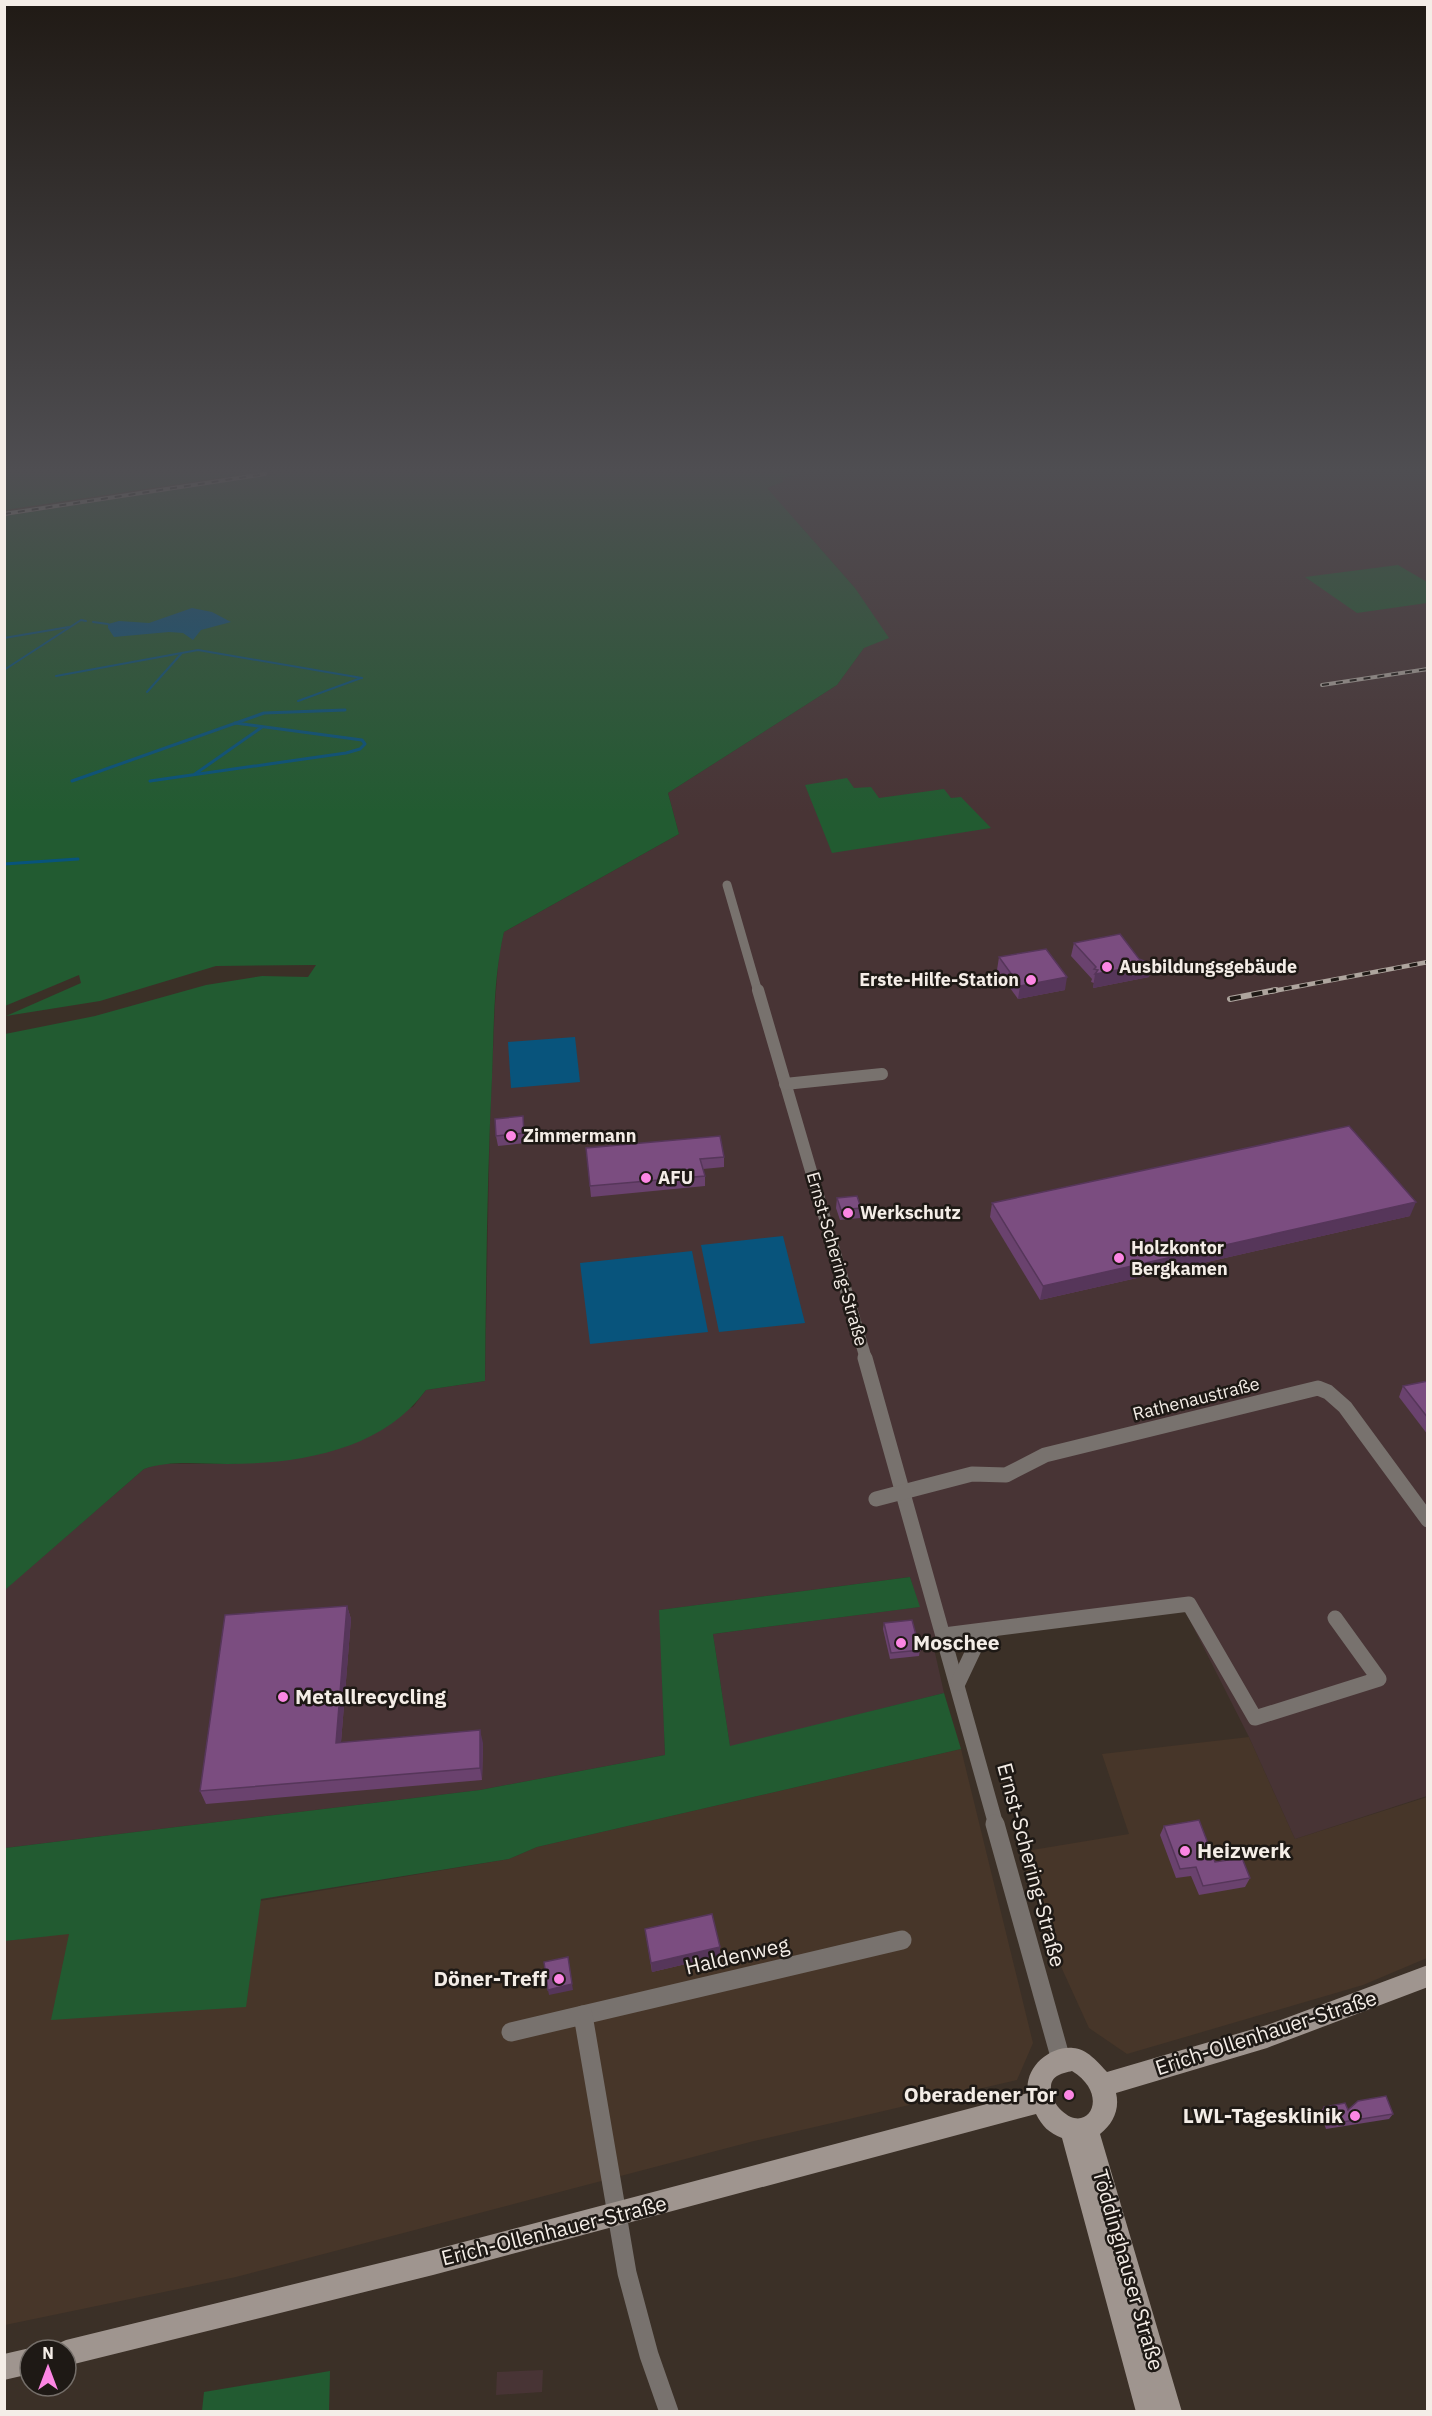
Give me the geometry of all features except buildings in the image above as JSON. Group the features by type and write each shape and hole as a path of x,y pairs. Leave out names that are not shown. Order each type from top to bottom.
{"street":[{"name":"Ernst-Schering-Straße","path":"727,885 958,1683 1061,2060"},
{"path":"785,1084 882,1074"},
{"name":"Rathenaustraße","path":"882,1497 972,1474 1006,1475 1045,1455 1318,1388 1328,1392 1345,1407 1428,1520"},
{"path":"944,1635 1189,1604 1255,1718 1379,1679 1335,1618"},
{"path":"958,1683 976,1645 994,1629"},
{"name":"Haldenweg","path":"511,2032 902,1940"},
{"name":"Erich-Ollenhauer-Straße","path":"1103,2085 1189,2060 1367,2001 1428,1976"},
{"path":"583,2015 619,2215 627,2273 649,2355 669,2412"},
{"path":"1073,2059 1085,2064 1103,2085 1106,2099 1104,2112 1097,2122 1080,2129 1053,2120 1041,2102 1039,2088 1042,2075 1050,2065 1061,2060 1073,2059"},
{"name":"Erich-Ollenhauer-Straße","path":"78,2350 273,2304 619,2215 1041,2102"},
{"name":"Töddinghauser Straße","path":"1080,2129 1149,2412"},
{"name":"Töddinghauser Straße","path":"1080,2129 1169,2412"}],"shaded area":[{"path":"1427,587 1427,1796 1295,1839 1249,1737 1184,1609 933,1644 944,1693 730,1747 713,1634 919,1607 910,1577 660,1610 665,1755 480,1790 5,1848 4,1590 144,1469 158,1464 235,1464 413,1407 426,1390 485,1381 490,1121 495,1004 499,953 504,932 679,834 668,793 837,685 864,648 855,588"},
{"path":"1249,1737 1295,1839 1427,1797 1427,1958 1363,1985 1127,2054 1089,2028 1048,1938 1020,1852 1129,1834 1102,1754"},
{"path":"961,1749 1033,2043 1017,2080 754,2141 236,2277 5,2325 4,1941 69,1933 509,1859 537,1847"},
{"path":"543,2370 542,2392 496,2395 497,2372"}],"green space":[{"path":"5,587 854,587 889,638 864,648 837,685 668,793 679,834 504,932 496,986 494,1023 485,1381 426,1390 408,1411 386,1427 362,1440 309,1457 254,1463 175,1463 144,1469 5,1590 5,1034 95,1016 206,985 262,976 308,977 316,965 216,966 100,1001 6,1016 81,983 79,975 5,1006"},
{"path":"1319,587 1427,587 1427,603 1357,613"},
{"path":"847,778 854,788 871,787 879,798 944,789 951,798 961,797 991,828 832,853 805,785"},
{"path":"910,1577 920,1607 713,1634 730,1746 944,1693 961,1749 537,1847 509,1859 261,1899 246,2007 51,2020 69,1934 5,1941 5,1848 480,1790 665,1755 659,1610"},
{"path":"330,2371 329,2411 202,2411 204,2392"}],"water":[{"path":"192,608 212,612 231,622 201,630 193,640 183,633 169,632 114,637 108,628 108,624 119,621 149,623"},
{"path":"575,1037 580,1082 511,1088 508,1042"},
{"path":"783,1236 805,1323 719,1332 701,1245"},
{"path":"692,1251 708,1332 590,1344 580,1263"}],"waterway":[{"path":"4,670 81,620 86,621"},
{"path":"93,622 108,624"},
{"path":"4,638 69,627"},
{"path":"56,676 198,650 362,678"},
{"path":"147,692 181,654"},
{"path":"298,701 361,678"},
{"path":"236,723 264,713 345,710"},
{"path":"72,781 236,723"},
{"path":"150,781 346,753 360,749 365,744 362,740 236,723"},
{"path":"195,774 262,727"},
{"path":"4,864 78,859"}],"railway":[{"path":"1322,685 1428,669"},
{"path":"1268,992 1428,962"},
{"path":"1230,999 1276,990"}],"place":[{"name":"Ausbildungsgebäude","path":"1107,967"},
{"name":"Erste-Hilfe-Station","path":"1031,980"},
{"name":"Zimmermann","path":"511,1136"},
{"name":"AFU","path":"646,1178"},
{"name":"Werkschutz","path":"848,1213"},
{"name":"Holzkontor Bergkamen","path":"1119,1258"},
{"name":"Moschee","path":"901,1643"},
{"name":"Metallrecycling","path":"283,1697"},
{"name":"Heizwerk","path":"1185,1851"},
{"name":"Döner-Treff","path":"559,1979"},
{"name":"Oberadener Tor","path":"1069,2095"},
{"name":"LWL-Tagesklinik","path":"1355,2116"}]}
